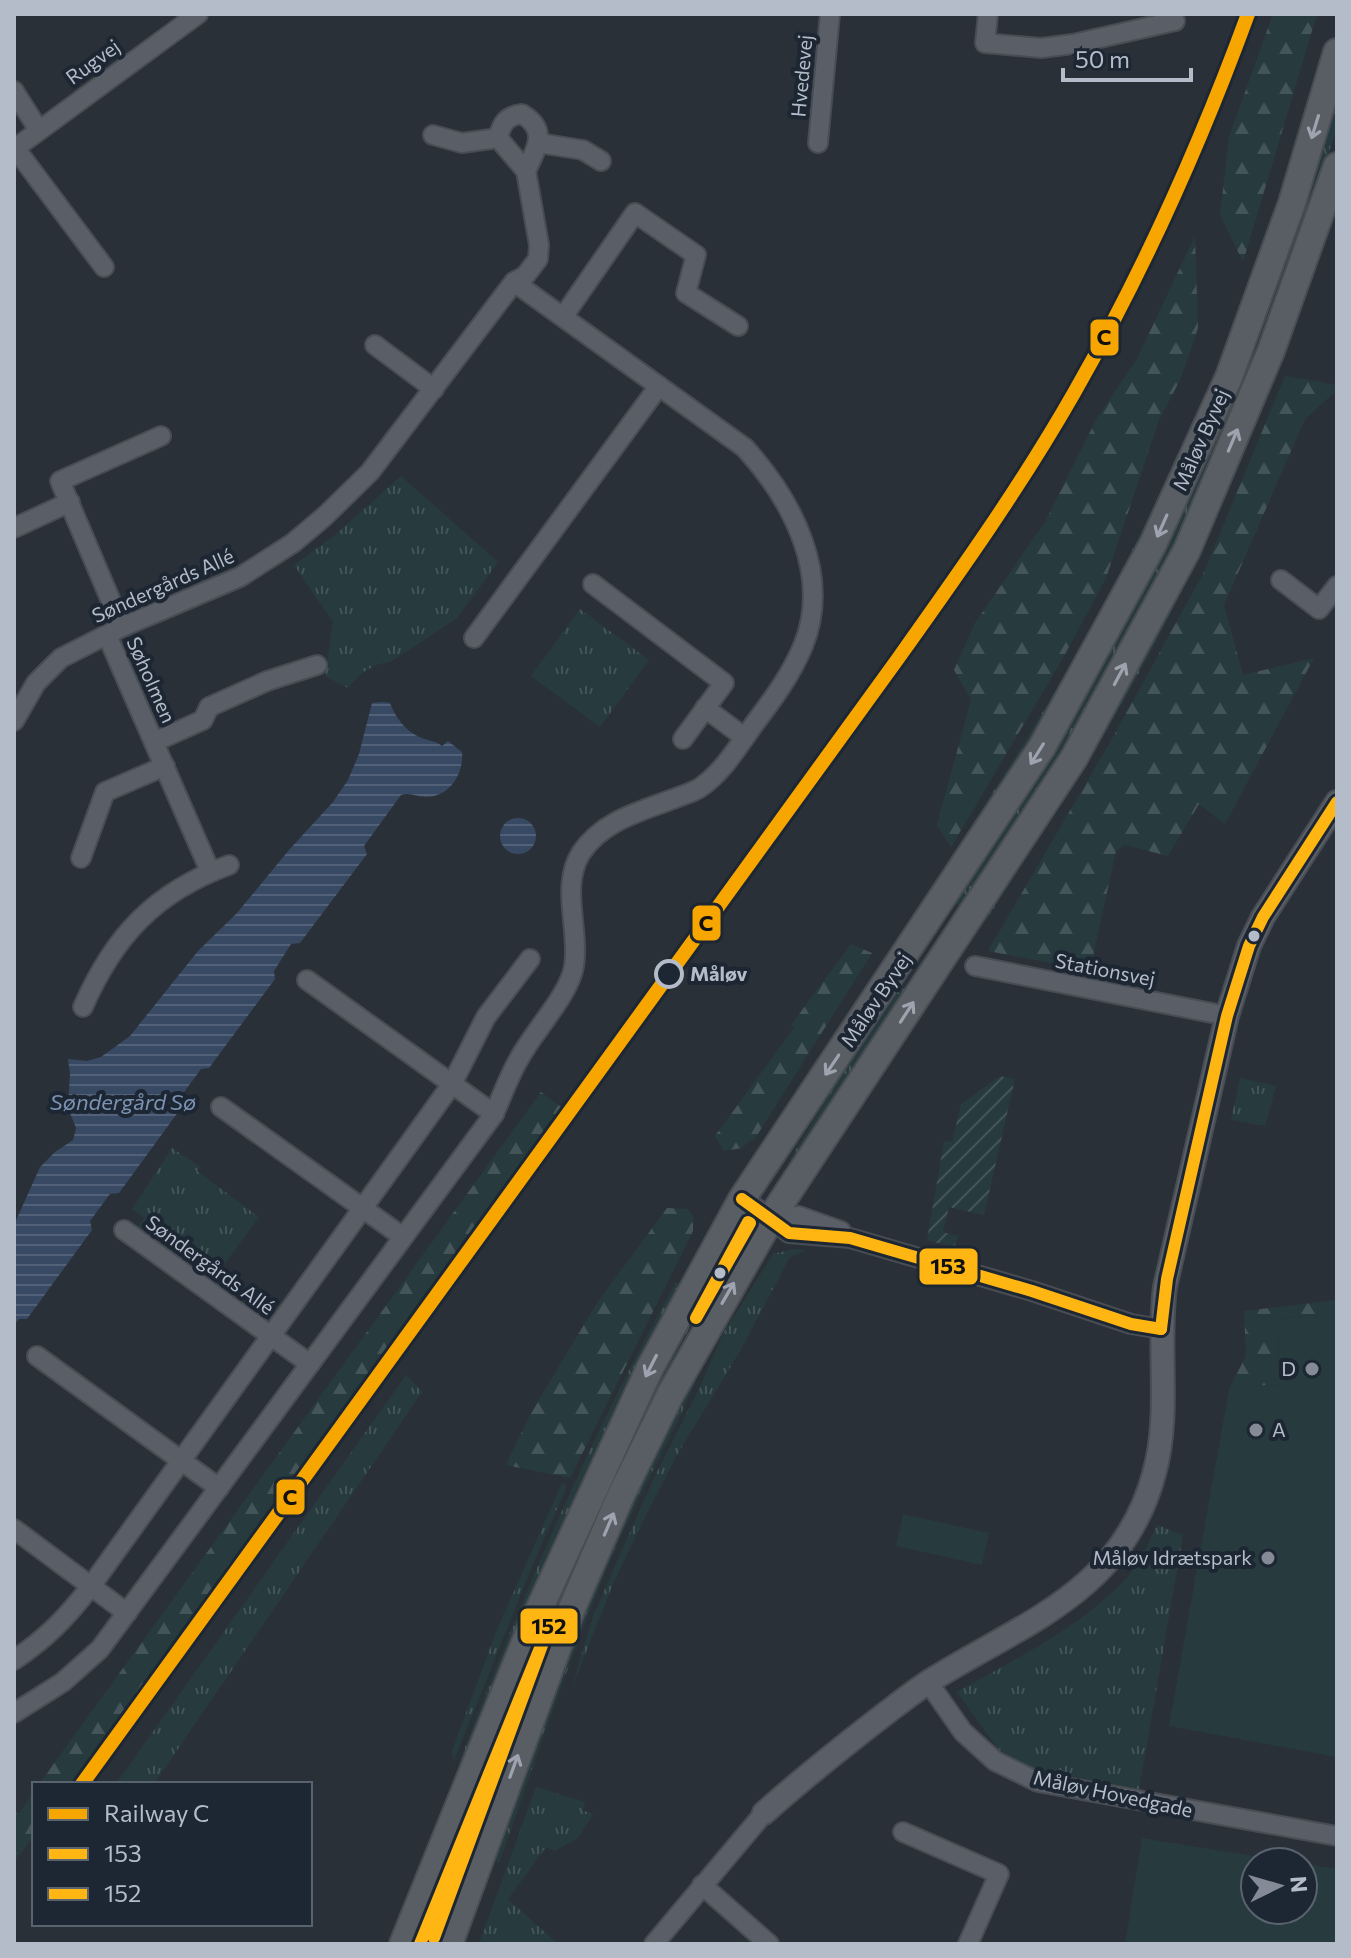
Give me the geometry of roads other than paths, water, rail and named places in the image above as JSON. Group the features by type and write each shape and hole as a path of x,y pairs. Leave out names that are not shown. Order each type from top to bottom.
{"main road":[{"name":"Måløv Byvej","path":"403,1944 532,1625 650,1368 742,1199 1042,747 1153,544 1229,377 1292,203 1337,52"},
{"name":"Måløv Byvej","path":"452,1938 572,1608 621,1495 671,1393 771,1218 1074,758 1179,564 1271,351 1337,166"},
{"path":"452,1938 458,1885 481,1816 479,1796 466,1786"},
{"path":"423,1944 449,1865 445,1836"}],"street":[{"name":"Rugvej","path":"104,267 14,148 198,14"},
{"name":"Hvedevej","path":"818,143 830,14"},
{"path":"988,14 985,43 1041,48 1175,21"},
{"path":"14,91 38,129"},
{"path":"522,114 536,129 539,143 526,171 498,138 502,123 512,115 522,114"},
{"path":"433,135 462,143 498,138"},
{"path":"539,143 583,150 601,161"},
{"name":"Søndergårds Allé","path":"14,721 36,683 61,658 240,577 293,543 370,472 514,282 525,276 538,259 539,245 526,171"},
{"path":"563,317 635,213 696,255 686,293 738,326"},
{"path":"14,1713 63,1682 100,1649 494,1114 519,1058 571,978 575,960 572,910 574,869 579,855 600,832 617,820 699,789 717,774 782,687 804,644 811,612 812,584 805,548 796,518 766,471 745,448 514,282"},
{"path":"375,345 434,389"},
{"path":"474,638 659,386"},
{"path":"14,528 70,502 60,481 161,436"},
{"name":"Søholmen","path":"70,502 154,742 210,871"},
{"path":"1281,580 1319,609 1337,586"},
{"path":"593,584 724,683 683,739"},
{"name":"Søholmen","path":"154,742 203,720 209,707 267,681 317,665"},
{"path":"705,708 744,737"},
{"path":"81,858 105,792 165,766"},
{"path":"654,1944 764,1813 816,1767 928,1682 1050,1612 1077,1592 1108,1563 1127,1535 1142,1508 1160,1446 1161,1329 1167,1279 1227,1016 1249,946 1263,917 1337,802"},
{"path":"83,1007 98,972 128,930 146,912 176,889 229,865"},
{"name":"Søndergårds Allé","path":"14,1660 65,1620 91,1586 452,1084 486,1017 530,959"},
{"name":"Stationsvej","path":"975,966 1227,1016"},
{"path":"307,980 494,1114"},
{"path":"221,1107 403,1237"},
{"path":"742,1199 771,1218 799,1216 838,1228 850,1238 1032,1291 1131,1324 1161,1329"},
{"name":"Søndergårds Allé","path":"124,1230 310,1364"},
{"path":"37,1356 219,1488"},
{"path":"14,1529 127,1613"},
{"name":"Måløv Hovedgade","path":"928,1682 963,1732 995,1761 1038,1782 1337,1836"},
{"path":"903,1832 999,1874 968,1944"},
{"path":"702,1885 769,1944"}],"water":[{"name":"Søndergård Sø","path":"372,703 390,703 399,720 413,734 442,746 448,741 462,752 461,768 454,782 435,796 401,795 364,846 367,854 300,943 291,944 274,971 275,979 209,1068 201,1069 182,1095 184,1104 119,1193 110,1194 90,1221 92,1230 27,1319 19,1319 14,1325 14,1225 40,1167 73,1140 76,1128 68,1108 68,1059 87,1061 101,1057 130,1036 198,951 237,913 333,802 348,780 359,754"},
{"path":"518,818 531,823 536,836 531,849 518,854 505,849 500,836 505,823"}],"rail line":[{"name":"C","path":"83,1782 897,660 1011,495 1074,393 1147,254 1190,160 1248,14"}],"place":[{"name":"Måløv","path":"669,974"},
{"name":"D","path":"1312,1369"},
{"name":"A","path":"1256,1430"},
{"name":"Måløv Idrætspark","path":"1268,1558"}]}
